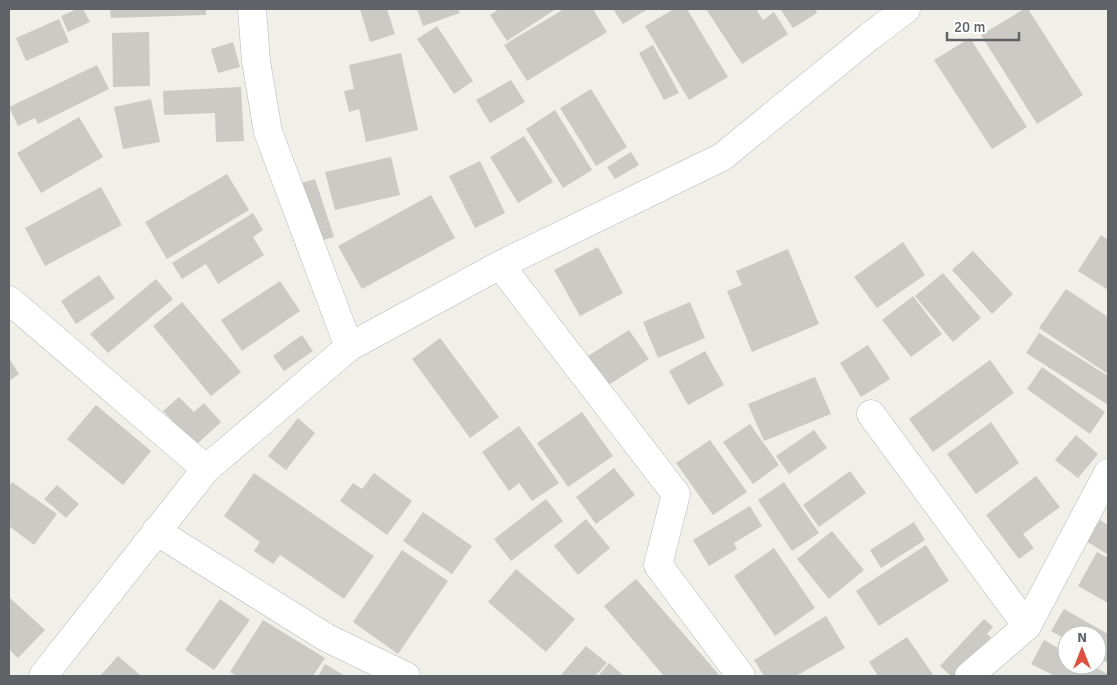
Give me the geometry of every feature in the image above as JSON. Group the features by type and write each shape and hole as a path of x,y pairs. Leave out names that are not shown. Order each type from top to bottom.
{"street":[{"path":"252,9 256,61 268,132 349,347"},
{"path":"43,676 206,469 349,347 500,265 722,157 906,9"},
{"path":"500,265 676,494 658,565 741,676"},
{"path":"9,300 206,469"},
{"path":"871,414 1027,626"},
{"path":"969,676 1027,626 1108,473"},
{"path":"156,531 327,638 406,676"}],"building":[{"path":"77,9 83,9 90,22 68,32 61,16"},
{"path":"110,9 206,9 206,15 111,18"},
{"path":"360,9 387,9 395,34 370,42"},
{"path":"417,9 458,9 460,13 423,26"},
{"path":"499,9 556,9 507,41 490,15"},
{"path":"564,9 593,9 607,32 527,81 504,45"},
{"path":"613,9 648,9 623,24"},
{"path":"674,9 687,9 728,77 689,100 645,26"},
{"path":"706,9 756,9 763,20 774,12 788,34 742,64"},
{"path":"780,9 815,9 817,13 793,28"},
{"path":"1024,9 1028,9 1083,95 1037,124 981,35"},
{"path":"59,19 69,42 26,61 16,38"},
{"path":"437,26 473,81 454,94 417,39"},
{"path":"149,32 150,86 113,87 112,33"},
{"path":"970,38 1027,127 992,149 934,60"},
{"path":"233,42 240,67 218,73 211,49"},
{"path":"653,45 679,93 664,100 639,53"},
{"path":"401,53 418,130 366,142 359,109 349,112 344,91 354,89 349,65"},
{"path":"97,65 109,89 38,124 35,118 18,126 9,107"},
{"path":"511,80 525,102 490,123 476,100"},
{"path":"241,87 244,141 216,142 215,113 164,115 163,91"},
{"path":"591,89 627,147 596,166 560,108"},
{"path":"151,99 160,142 123,149 114,107"},
{"path":"555,110 592,170 563,188 526,129"},
{"path":"79,117 103,157 41,193 17,153"},
{"path":"524,136 553,182 518,203 490,157"},
{"path":"631,152 639,165 615,179 607,167"},
{"path":"391,157 400,195 335,210 325,172"},
{"path":"480,161 505,213 475,228 449,176"},
{"path":"227,174 249,210 167,259 145,222"},
{"path":"315,179 334,237 316,242 298,184"},
{"path":"101,187 122,225 45,266 25,228"},
{"path":"431,195 455,238 362,289 338,246"},
{"path":"253,213 263,230 253,237 264,255 218,284 206,264 182,279 172,263"},
{"path":"1101,235 1108,240 1108,290 1078,271"},
{"path":"903,242 925,275 877,308 854,277"},
{"path":"598,247 623,293 580,316 554,270"},
{"path":"788,249 819,324 752,352 727,291 742,285 736,271"},
{"path":"973,251 1013,294 992,314 952,270"},
{"path":"943,273 981,318 953,342 915,296"},
{"path":"99,275 115,298 76,324 61,301"},
{"path":"156,279 173,299 108,353 90,334"},
{"path":"280,281 300,311 242,351 221,320"},
{"path":"1066,289 1108,317 1108,374 1039,328"},
{"path":"913,296 942,334 911,357 882,320"},
{"path":"182,302 241,372 211,396 153,326"},
{"path":"690,302 705,338 658,358 643,322"},
{"path":"629,330 649,359 607,386 588,356"},
{"path":"1039,333 1108,376 1108,405 1026,353"},
{"path":"302,335 313,351 284,371 273,356"},
{"path":"440,338 499,417 470,438 412,359"},
{"path":"868,345 890,379 861,397 840,363"},
{"path":"705,351 724,385 688,405 669,371"},
{"path":"9,358 19,374 9,381"},
{"path":"990,360 1014,393 933,452 909,419"},
{"path":"1042,367 1105,412 1090,434 1027,389"},
{"path":"815,377 831,414 764,441 748,404"},
{"path":"179,397 194,412 204,403 221,422 196,445 163,411"},
{"path":"96,405 151,451 123,485 67,439"},
{"path":"582,412 613,456 568,487 537,443"},
{"path":"298,418 315,433 286,470 268,456"},
{"path":"991,422 1019,463 976,494 947,454"},
{"path":"750,424 779,465 753,484 723,442"},
{"path":"519,426 559,483 532,501 519,483 509,491 482,452"},
{"path":"814,430 827,448 789,474 776,456"},
{"path":"1076,435 1098,454 1078,478 1055,460"},
{"path":"710,440 747,492 713,515 676,463"},
{"path":"614,468 635,495 596,524 576,497"},
{"path":"850,471 866,493 819,527 803,505"},
{"path":"254,473 374,556 344,599 280,555 273,564 254,551 260,542 224,516"},
{"path":"374,473 412,501 387,535 340,501 353,483 362,489"},
{"path":"1036,476 1060,507 1023,534 1034,548 1019,559 986,515"},
{"path":"12,482 57,514 34,545 9,526 9,487"},
{"path":"784,482 819,533 792,551 758,500"},
{"path":"57,485 79,504 66,518 44,499"},
{"path":"546,499 563,521 511,561 494,539"},
{"path":"750,506 762,526 734,543 737,549 709,566 693,540"},
{"path":"423,512 472,546 452,574 403,541"},
{"path":"586,519 610,548 578,575 554,546"},
{"path":"1100,520 1108,525 1107,554 1086,541"},
{"path":"914,522 925,540 881,568 870,550"},
{"path":"832,531 864,570 829,599 797,559"},
{"path":"926,545 949,581 879,626 856,591"},
{"path":"774,548 815,608 775,636 734,576"},
{"path":"402,550 448,581 398,654 353,622"},
{"path":"1097,552 1108,558 1108,603 1078,586"},
{"path":"516,569 575,619 546,652 488,602"},
{"path":"636,579 720,676 664,676 604,606"},
{"path":"9,597 45,630 18,658 9,649"},
{"path":"220,599 250,620 214,670 185,650"},
{"path":"1064,609 1092,625 1057,625 1057,634 1051,631"},
{"path":"826,616 845,648 796,676 764,676 754,660"},
{"path":"984,619 993,627 987,634 991,637 955,676 951,676 940,666"},
{"path":"263,620 325,658 313,676 237,676 230,672"},
{"path":"1107,633 1108,634 1107,662"},
{"path":"907,637 934,676 878,676 869,662"},
{"path":"1044,640 1057,647 1057,675 1107,674 1108,676 1055,676 1031,664"},
{"path":"586,646 607,663 595,676 560,676"},
{"path":"118,656 141,676 100,676"},
{"path":"609,663 624,676 598,676"},
{"path":"325,664 345,676 318,676"}]}
